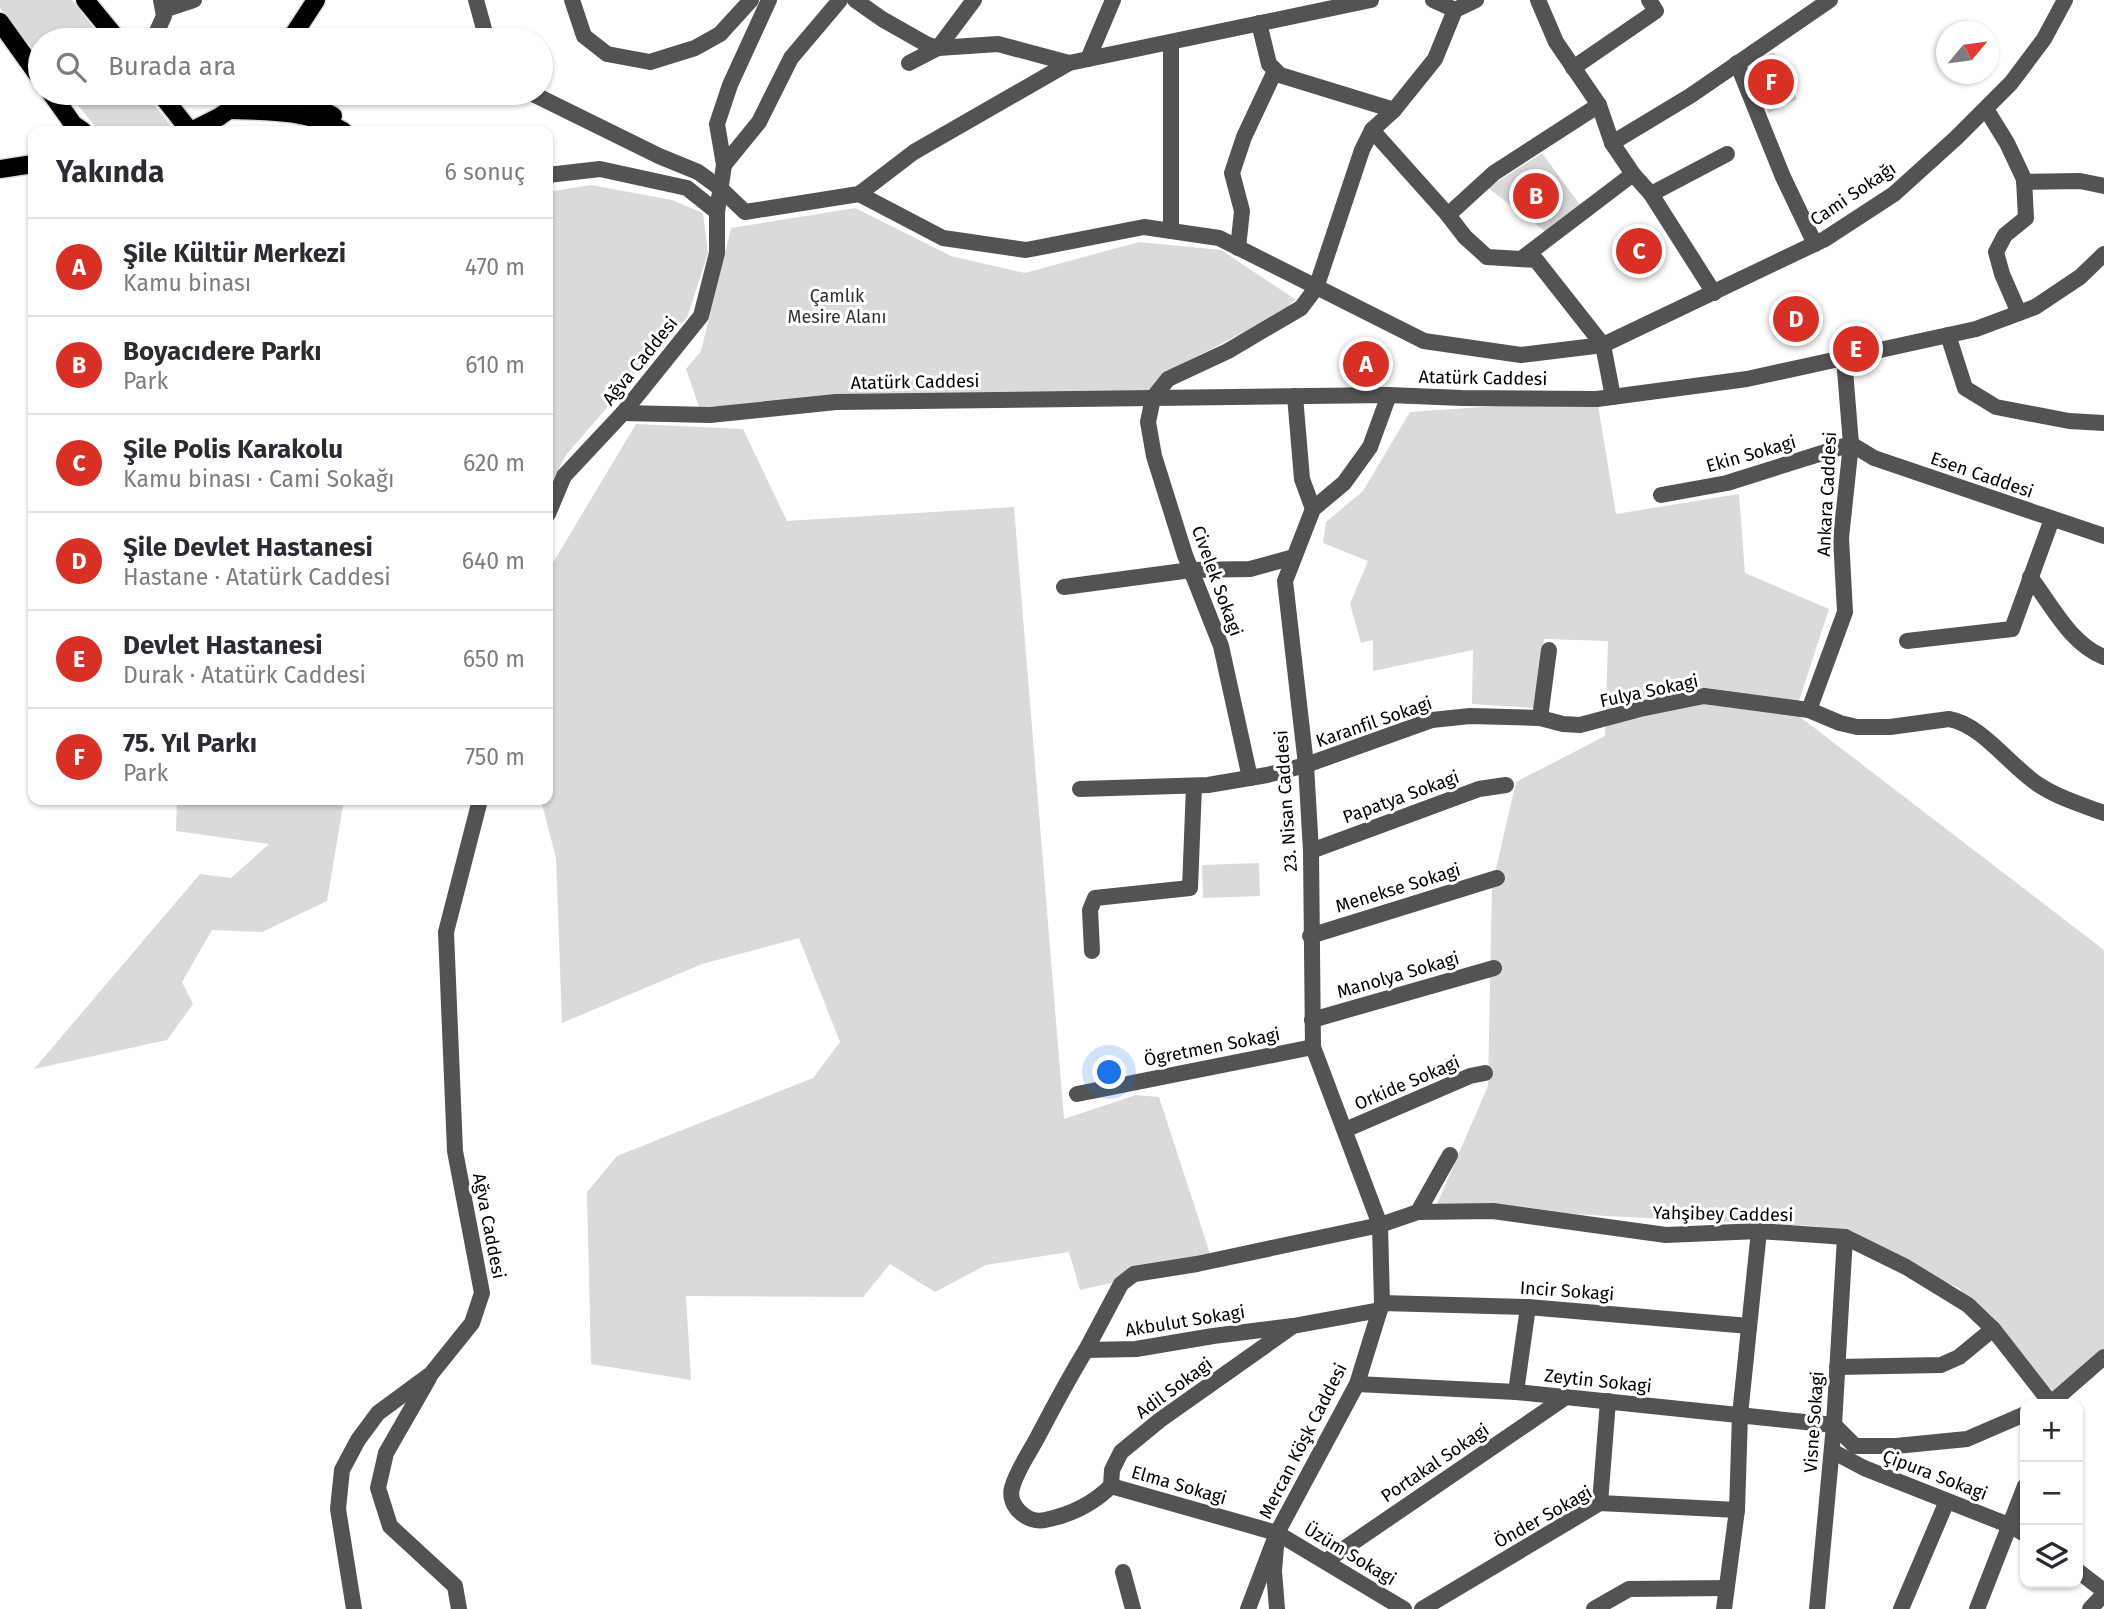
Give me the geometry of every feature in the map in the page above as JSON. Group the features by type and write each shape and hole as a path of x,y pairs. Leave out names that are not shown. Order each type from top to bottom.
{"main road":[{"path":"85,0 107,28"},
{"path":"298,28 316,0"},
{"path":"0,22 28,61"},
{"path":"60,105 75,126"},
{"path":"170,105 187,126"},
{"path":"200,126 236,105"},
{"path":"312,105 347,126"},
{"path":"229,110 278,111 311,117 332,126"},
{"path":"0,169 28,165"}],"street":[{"path":"156,28 162,5 194,0"},
{"path":"476,0 484,28"},
{"path":"572,0 584,36 607,54 650,62 695,48 720,34 751,0"},
{"path":"724,165 717,124 730,85 769,0"},
{"path":"724,165 759,122 791,58 840,0"},
{"path":"855,0 882,19 938,48 998,44 1069,63"},
{"path":"909,64 938,48 974,0"},
{"path":"1088,59 1113,0"},
{"path":"553,104 698,172 745,212 859,194 915,152 1069,63 1371,0"},
{"path":"1433,0 1455,10"},
{"path":"1153,398 1168,379 1228,351 1301,309 1316,288 1362,150 1372,130 1394,110 1435,58 1455,10 1476,0"},
{"path":"1538,0 1556,42 1599,105 1612,143 1633,174 1651,194 1714,293"},
{"path":"1573,68 1656,11 1649,0"},
{"name":"Cami Sokağı","path":"859,194 943,238 1027,250 1144,227 1219,238 1424,341 1521,355 1603,345 1815,244 1894,194 2011,83 2044,40 2065,0"},
{"path":"1612,143 1690,96 1828,1"},
{"path":"1259,23 1269,64 1280,75 1394,110"},
{"path":"1171,41 1171,231"},
{"path":"1737,63 1783,177 1815,244"},
{"path":"1238,248 1242,211 1232,173 1244,137 1275,71"},
{"path":"1448,215 1494,173 1599,105"},
{"path":"1986,108 2007,142 2024,182 2026,218 2005,235 1996,252 2002,274 2019,313"},
{"path":"1372,130 1465,237 1487,257 1536,260 1603,345 1613,397"},
{"path":"1651,194 1727,154"},
{"name":"Ağva Caddesi","path":"553,502 564,476 623,413 701,316 717,254 717,212 724,165"},
{"path":"553,175 600,169 687,188 717,212"},
{"path":"1521,259 1633,174"},
{"path":"2024,182 2080,181 2104,186"},
{"name":"Atatürk Caddesi","path":"623,413 710,415 836,402 1389,395 1462,398 1613,397 1748,379 1976,330 2035,307 2080,276 2104,254"},
{"path":"1948,335 1965,388 1996,407 2069,421 2104,423"},
{"name":"Ankara Caddesi","path":"1809,710 1845,612 1841,538 1851,444 1844,358"},
{"name":"23. Nisan Caddesi","path":"1380,1226 1313,1047 1311,850 1306,765 1285,581 1313,509 1344,482 1370,447 1389,395"},
{"path":"1295,396 1302,479 1313,509"},
{"name":"Civelek Sokagi","path":"1153,398 1148,422 1153,456 1191,570 1221,646 1250,778"},
{"name":"Ekin Sokagi","path":"1661,495 1727,483 1851,444"},
{"name":"Esen Caddesi","path":"1851,444 1874,458 2104,536"},
{"path":"1907,641 2012,629 2052,519"},
{"path":"1064,587 1191,570 1250,569 1294,557"},
{"path":"2030,577 2078,642 2104,657"},
{"path":"1540,718 1549,650"},
{"name":"Fulya Sokagi","path":"1540,718 1580,725 1704,696 1809,710 1839,723 1874,729 1956,720 1971,728 2039,785 2072,802 2104,813"},
{"name":"Karanfil Sokagi","path":"1080,789 1194,786 1250,778 1306,765 1432,720 1470,716 1540,718"},
{"name":"Papatya Sokagi","path":"1311,850 1479,789 1506,785"},
{"path":"1092,951 1090,910 1095,898 1190,888 1194,786"},
{"name":"Ağva Caddesi","path":"354,1609 338,1509 342,1469 358,1440 378,1413 431,1374 472,1323 482,1293 455,1151 446,932 479,805"},
{"name":"Menekse Sokagi","path":"1310,936 1497,878"},
{"name":"Manolya Sokagi","path":"1312,1020 1494,968"},
{"name":"Ögretmen Sokagi","path":"1077,1094 1313,1047"},
{"name":"Orkide Sokagi","path":"1345,1130 1471,1076 1485,1073"},
{"path":"1111,1486 1098,1498 1063,1516 1038,1522 1023,1516 1014,1505 1011,1491 1020,1469 1121,1284 1134,1274 1197,1264 1380,1226 1418,1212 1450,1155"},
{"name":"Yahşibey Caddesi","path":"1418,1212 1493,1211 1666,1236 1759,1231 1845,1237 1917,1273 1968,1305 1993,1329 2045,1399"},
{"name":"Mercan Köşk Caddesi","path":"1248,1609 1277,1533 1357,1384 1381,1307 1380,1226"},
{"path":"1724,1609 1737,1510 1740,1415 1759,1231"},
{"name":"Visne Sokagi","path":"1821,1607 1835,1425 1845,1237"},
{"name":"Incir Sokagi","path":"1381,1307 1528,1307 1749,1326"},
{"name":"Akbulut Sokagi","path":"1086,1350 1136,1349 1293,1326 1381,1307"},
{"path":"1516,1392 1528,1307"},
{"name":"Adil Sokagi","path":"1111,1486 1112,1470 1121,1452 1160,1420 1293,1326"},
{"path":"1838,1367 1941,1365 1959,1357 1993,1329"},
{"path":"2055,1399 2104,1357"},
{"path":"431,1374 386,1453 377,1488 390,1526 455,1586 459,1609"},
{"name":"Zeytin Sokagi","path":"1357,1384 1516,1392 1835,1425"},
{"name":"Portakal Sokagi","path":"1326,1560 1566,1397"},
{"path":"1600,1503 1608,1401"},
{"path":"1835,1425 1854,1446 1896,1446 1967,1439 2020,1416"},
{"name":"Çipura Sokagi","path":"1832,1451 1864,1468 2018,1530"},
{"name":"Elma Sokagi","path":"1111,1486 1277,1533"},
{"path":"1901,1609 1947,1501"},
{"name":"Önder Sokagi","path":"1422,1609 1600,1503 1737,1510"},
{"path":"1977,1609 2018,1530"},
{"path":"1277,1533 1277,1609"},
{"name":"Üzüm Sokagi","path":"1277,1533 1404,1609"},
{"path":"1124,1572 1133,1609"},
{"path":"2083,1575 2104,1592 2090,1609"},
{"path":"1594,1609 1629,1589 1726,1588"}],"green space":[{"path":"0,0 72,0 94,28 28,28 28,43 0,8"},
{"path":"1774,52 1797,99 1769,113 1745,66"},
{"path":"78,105 154,105 171,126 95,126"},
{"path":"1542,153 1580,205 1546,232 1488,188"},
{"path":"591,185 672,200 703,213 708,253 687,318 659,344 566,455 553,480 553,191"},
{"name":"Çamlık Mesire Alanı","path":"855,208 951,256 1025,273 1139,242 1221,250 1295,299 1284,311 1161,375 1147,395 836,400 699,407 686,369 701,351 731,228"},
{"path":"1597,399 1616,514 1739,494 1745,573 1829,609 1795,713 2104,950 2104,1357 2058,1397 1959,1288 1816,1226 1606,1216 1437,1204 1488,1086 1492,886 1516,782 1605,736 1608,641 1544,639 1536,708 1472,704 1473,650 1373,671 1373,640 1361,643 1350,604 1368,561 1323,543 1326,522 1363,491 1410,412"},
{"path":"636,424 743,429 787,521 1014,507 1064,1119 1136,1095 1159,1097 1212,1260 1080,1290 1069,1252 986,1265 935,1292 890,1264 863,1297 686,1296 691,1380 591,1364 587,1192 617,1156 813,1078 840,1042 799,938 702,964 562,1023 556,858 542,805 553,805 553,563"},
{"path":"177,805 343,805 327,901 262,932 212,930 182,982 193,1004 167,1040 34,1069 200,874 231,878 269,844 176,831"},
{"path":"1259,863 1260,896 1203,898 1202,865"}],"place":[{"name":"75. Yıl Parkı","path":"1771,82"},
{"name":"Boyacıdere Parkı","path":"1536,196"},
{"name":"Şile Polis Karakolu","path":"1639,251"},
{"name":"Şile Devlet Hastanesi","path":"1796,319"},
{"name":"Devlet Hastanesi","path":"1856,349"},
{"name":"Şile Kültür Merkezi","path":"1366,364"}]}
